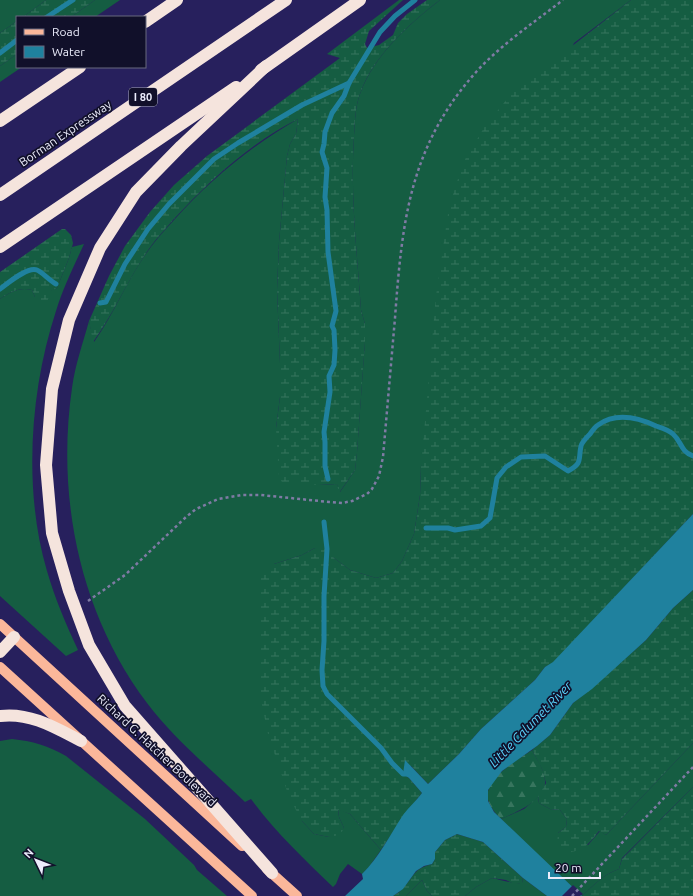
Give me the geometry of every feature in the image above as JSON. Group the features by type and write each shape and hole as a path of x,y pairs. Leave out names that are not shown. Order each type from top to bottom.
{"highway":[{"path":"146,21 177,0"},
{"name":"Borman Expressway","path":"0,195 286,0"},
{"path":"0,247 266,66 360,0"},
{"path":"266,66 181,146 136,192 100,248 69,320 52,389 46,465 52,533 69,591 89,645 125,706 272,873"},
{"path":"0,122 79,68"},
{"path":"0,652 14,637"},
{"path":"0,716 24,717 44,722 81,741"}],"main road":[{"name":"Richard G. Hatcher Boulevard","path":"0,624 297,896"},
{"path":"0,667 252,896"}],"path":[{"path":"76,609 125,575 186,517 207,503 229,496 261,495 342,503 359,498 372,489 379,476 383,457 398,275 403,236 408,204 422,158 439,122 450,105 477,72 503,46 563,0"},
{"path":"572,896 693,767"}],"green space":[{"path":"0,0 46,0 24,16 16,16 16,22 0,33"},
{"path":"46,0 95,0 72,16 24,16"},
{"path":"95,0 120,0 96,16 72,16"},
{"path":"399,0 403,0 369,31 365,44 367,48 379,45 393,35 398,23 407,14 427,0 440,0 404,30 383,54 366,80 357,104 353,158 353,201 361,310 365,324 365,342 355,470 339,493 337,484 319,485 282,482 279,478 276,428 280,397 277,290 279,242 287,156 290,144 296,134 298,119 263,139 247,151 216,177 173,220 146,253 93,342 89,321 109,276 125,246 150,212 174,185 207,156 340,58 327,54"},
{"path":"440,0 631,0 574,43 421,467 420,495 414,534 402,561 393,573 376,578 350,570 334,558 315,548 302,555 274,564 302,821 314,834 329,837 344,828 339,817 338,809 350,814 381,850 362,874 348,864 340,874 336,884 333,887 280,834 251,799 245,802 169,730 147,703 124,668 105,632 90,593 78,553 71,513 68,471 68,429 73,379 89,321 94,342 146,253 158,238 202,191 232,165 281,129 298,119 296,134 290,144 287,156 279,242 277,290 280,397 276,428 319,485 337,484 340,492 355,470 365,341 365,324 361,310 353,201 353,158 357,104 366,80 383,54 404,30"},
{"path":"631,0 693,0 693,514 553,663 545,667 535,680 481,729 459,754 428,784 411,766 405,766 403,774 409,778 422,793 405,814 381,850 350,814 338,810 339,817 344,828 340,835 329,837 314,834 302,821 289,797 268,734 261,700 259,577 274,564 302,555 315,548 327,549 334,558 350,570 376,578 393,573 402,561 414,534 420,495 421,467 436,296 449,207 463,163 485,126 512,93"},
{"path":"16,22 16,55 0,66 0,33"},
{"path":"16,55 16,68 21,68 0,82 0,66"},
{"path":"62,229 65,229 71,235 73,243 69,258 57,288 51,291 47,302 42,303 35,297 32,290 27,289 15,291 0,299 0,272"},
{"path":"84,244 62,294 47,342 35,407 33,440 32,474 39,540 54,592 78,650 66,656 0,596 0,299 12,292 23,289 32,290 35,297 57,288 72,247"},
{"path":"693,590 693,743 606,835 599,831 584,847 563,854 557,844 558,833 566,827 567,819 560,810 550,809 539,803 538,797 546,783 542,769 532,750 550,735 573,703 646,640 673,608"},
{"path":"12,739 40,744 66,756 145,819 194,865 197,870 227,896 0,896 0,741"},
{"path":"693,743 693,787 622,858 619,869 604,877 582,896 501,819 524,809 538,797 539,803 550,809 560,810 567,819 566,827 558,833 588,845 600,831 606,835"},
{"path":"532,750 544,773 544,789 541,795 529,805 501,819 495,813 488,800 488,792 491,785 502,771"},
{"path":"693,787 693,896 582,896 604,877 619,869 622,859"},
{"path":"457,834 483,842 523,878 522,883 514,884 506,880 492,878 476,887 465,896 432,896 427,891 422,880 406,896 393,896 402,889 418,870 432,864 435,859 435,852 445,840"},
{"path":"492,878 522,883 523,878 547,896 465,896 476,887"},
{"path":"422,880 427,891 432,896 406,896"}],"water":[{"name":"Little Calumet River","path":"693,514 693,590 673,608 646,640 592,689 573,703 550,735 502,771 488,790 488,801 494,812 582,896 547,896 523,878 483,842 457,834 445,840 435,852 435,859 432,864 424,866 416,871 403,889 393,896 345,896 363,879 362,874 379,853 403,815 422,793 409,778 403,774 405,760 428,784 459,754 481,729 535,680 545,667 553,662"}],"pier":[{"path":"573,885 583,894 580,896 562,896"}],"waterway":[{"path":"49,16 73,0"},
{"path":"328,479 325,466 324,432 330,392 329,376 334,365 334,330 332,326 336,311 328,252 327,210 325,197 327,168 322,152 325,132 332,113 344,96 349,83 380,32 395,16 415,0"},
{"path":"0,53 16,41"},
{"path":"100,303 106,302 125,264 148,229 169,204 214,159 302,105 349,83"},
{"path":"0,289 18,276 33,269 39,271 56,284"},
{"path":"426,528 448,528 455,530 481,526 490,518 497,478 506,467 521,457 545,456 568,471 578,463 582,443 597,426 612,419 620,417 635,419 667,430 676,437 683,449 693,456"},
{"path":"324,522 327,549 324,596 323,686 327,694 381,748 392,763 403,774 409,774"}]}
